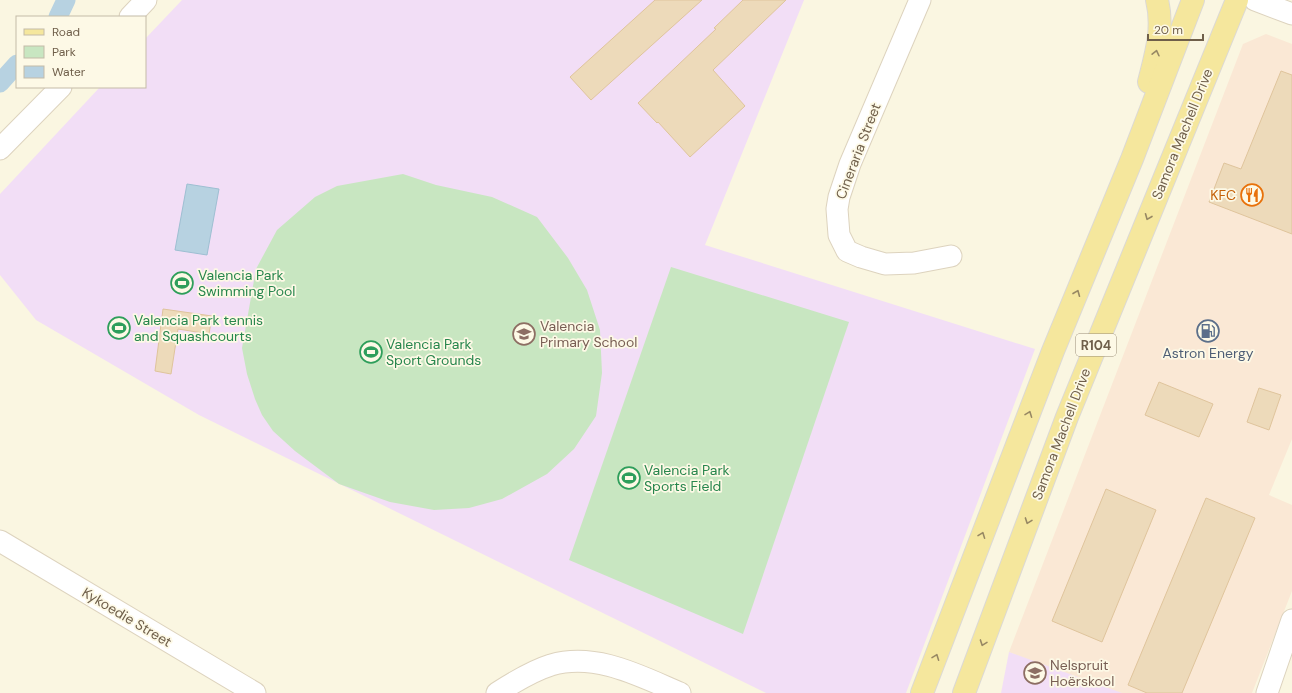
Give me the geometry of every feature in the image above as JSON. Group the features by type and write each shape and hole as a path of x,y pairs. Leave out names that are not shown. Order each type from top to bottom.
{"main road":[{"path":"1132,159 1160,35 1160,18 1157,0"},
{"name":"R104","path":"922,693 1052,351 1132,159 1193,0"},
{"name":"Samora Machell Drive","path":"964,693 1067,417 1237,0"}],"street":[{"path":"131,16 146,0"},
{"name":"Cineraria Street","path":"920,0 850,164 841,190 837,210 840,235 847,250 861,257 884,264 914,263 951,256"},
{"path":"1255,0 1292,14"},
{"path":"0,149 60,88"},
{"name":"Kykoedie Street","path":"0,541 255,693"},
{"path":"1267,693 1292,620"},
{"path":"497,693 522,678 552,665 586,661 624,669 680,693"}],"shaded area":[{"name":"Valencia Primary School","path":"182,0 804,0 705,245 1035,349 906,693 766,693 199,415 36,320 0,275 0,194 99,88 146,88 146,38"},
{"path":"1266,34 1292,44 1292,439 1269,495 1292,505 1292,591 1252,693 1110,693 1009,652 1243,44"},
{"name":"Nelspruit Hoërskool","path":"1009,652 1122,693 1001,693"}],"green space":[{"path":"403,174 436,185 492,197 537,217 568,258 587,290 600,330 602,373 596,416 574,449 547,474 502,499 469,508 434,510 390,502 339,484 295,451 273,431 262,415 247,374 242,348 256,269 277,230 315,197 337,186"},
{"path":"671,267 849,322 743,634 569,560"}],"water":[{"path":"187,184 219,189 207,255 175,250"}],"building":[{"path":"655,0 702,0 591,100 570,77"},
{"path":"743,0 786,0 713,70 745,106 690,157 658,122 657,123 638,103 716,29 714,28"},
{"path":"1281,71 1292,75 1292,234 1209,202 1224,163 1241,169"},
{"path":"163,309 212,316 209,334 178,329 171,374 155,371"},
{"path":"1159,382 1213,404 1199,437 1145,415"},
{"path":"1259,388 1281,395 1269,430 1247,422"},
{"path":"1106,489 1156,510 1102,642 1052,621"},
{"path":"1206,498 1255,518 1182,693 1147,693 1128,685"}],"waterway":[{"path":"58,16 66,0"},
{"path":"0,83 16,65"}],"place":[{"name":"KFC","path":"1252,195"},
{"name":"Valencia Park Swimming Pool","path":"182,283"},
{"name":"Valencia Park tennis and Squashcourts","path":"119,328"},
{"name":"Astron Energy","path":"1208,331"},
{"name":"Valencia Primary School","path":"524,334"},
{"name":"Valencia Park Sport Grounds","path":"371,352"},
{"name":"Valencia Park Sports Field","path":"629,478"},
{"name":"Nelspruit Hoërskool","path":"1035,673"}]}
